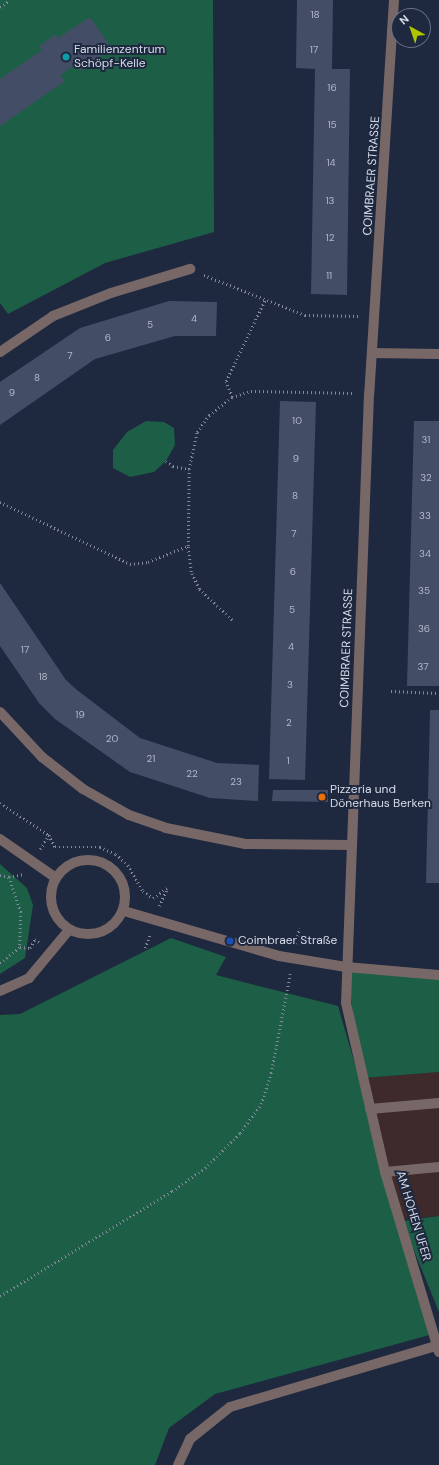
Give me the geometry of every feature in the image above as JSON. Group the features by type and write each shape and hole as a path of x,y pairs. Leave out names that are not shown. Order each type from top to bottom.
{"street":[{"name":"COIMBRAER STRASSE","path":"346,967 369,394 394,0"},
{"path":"0,352 53,316 111,293 190,270"},
{"path":"372,353 439,354"},
{"path":"0,712 42,758 83,789 129,815 166,828 245,844 352,845"},
{"path":"0,839 56,878"},
{"path":"99,861 111,867 125,886 124,911 107,930 82,934 69,930 60,922 52,906 52,889 56,878 75,862 99,861"},
{"path":"124,911 279,956 346,967 439,975"},
{"path":"0,991 29,978 69,930"},
{"name":"AM HOHEN UFER","path":"178,1465 190,1439 230,1407 438,1347 385,1172 346,1003 346,967"},
{"path":"370,1109 439,1103"},
{"path":"385,1172 439,1167"}],"path":[{"path":"0,7 10,0"},
{"path":"190,270 265,300 305,314 360,316"},
{"path":"232,397 226,381 265,300"},
{"path":"232,620 200,589 191,572 188,546 189,469 197,432 209,414 232,397 251,391 369,394"},
{"path":"166,461 173,466 189,469"},
{"path":"0,502 130,564 148,562 188,546"},
{"path":"391,691 439,693"},
{"path":"0,803 49,835 55,847 100,847 116,854 128,865 142,891 153,898 167,888"},
{"path":"0,875 9,877 21,912 20,947"},
{"path":"296,944 299,928"},
{"path":"0,964 20,947 30,948 35,939 52,952"},
{"path":"0,1296 200,1172 240,1133 261,1104 269,1079 290,973"}],"shaded area":[{"path":"439,1072 439,1216 401,1220 363,1078"}],"green space":[{"path":"0,0 213,0 214,232 105,263 8,314 0,303"},
{"path":"146,421 164,422 174,428 175,445 166,461 154,472 130,477 113,468 113,450 127,432"},
{"path":"0,864 27,888 33,905 25,958 0,974"},
{"path":"171,938 226,957 216,975 338,1006 433,1334 215,1394 169,1428 155,1465 0,1465 0,1015 20,1014"},
{"path":"346,967 439,975 439,1072 363,1078"},
{"path":"439,1216 439,1312 402,1221"}],"building":[{"path":"297,0 333,0 332,69 350,69 347,295 311,294 315,69 296,68"},
{"name":"Familienzentrum Schöpf-Kelle","path":"90,17 112,49 80,71 75,65 60,75 65,81 0,126 0,79 42,50 39,46 56,34 58,38"},
{"path":"169,301 217,302 216,336 175,336 95,359 0,425 0,382 80,328"},
{"path":"280,401 316,402 305,780 269,779"},
{"path":"414,421 439,421 439,686 407,686"},
{"path":"0,583 66,680 77,690 140,738 217,763 259,765 258,801 210,798 130,772 55,719 39,703 0,646"},
{"path":"430,710 439,710 439,883 426,883"},
{"path":"273,790 328,790 328,802 272,801"}],"place":[{"name":"Familienzentrum Schöpf-Kelle","path":"66,57"},
{"name":"Pizzeria und Dönerhaus Berken","path":"322,797"},
{"name":"Coimbraer Straße","path":"230,941"}]}
